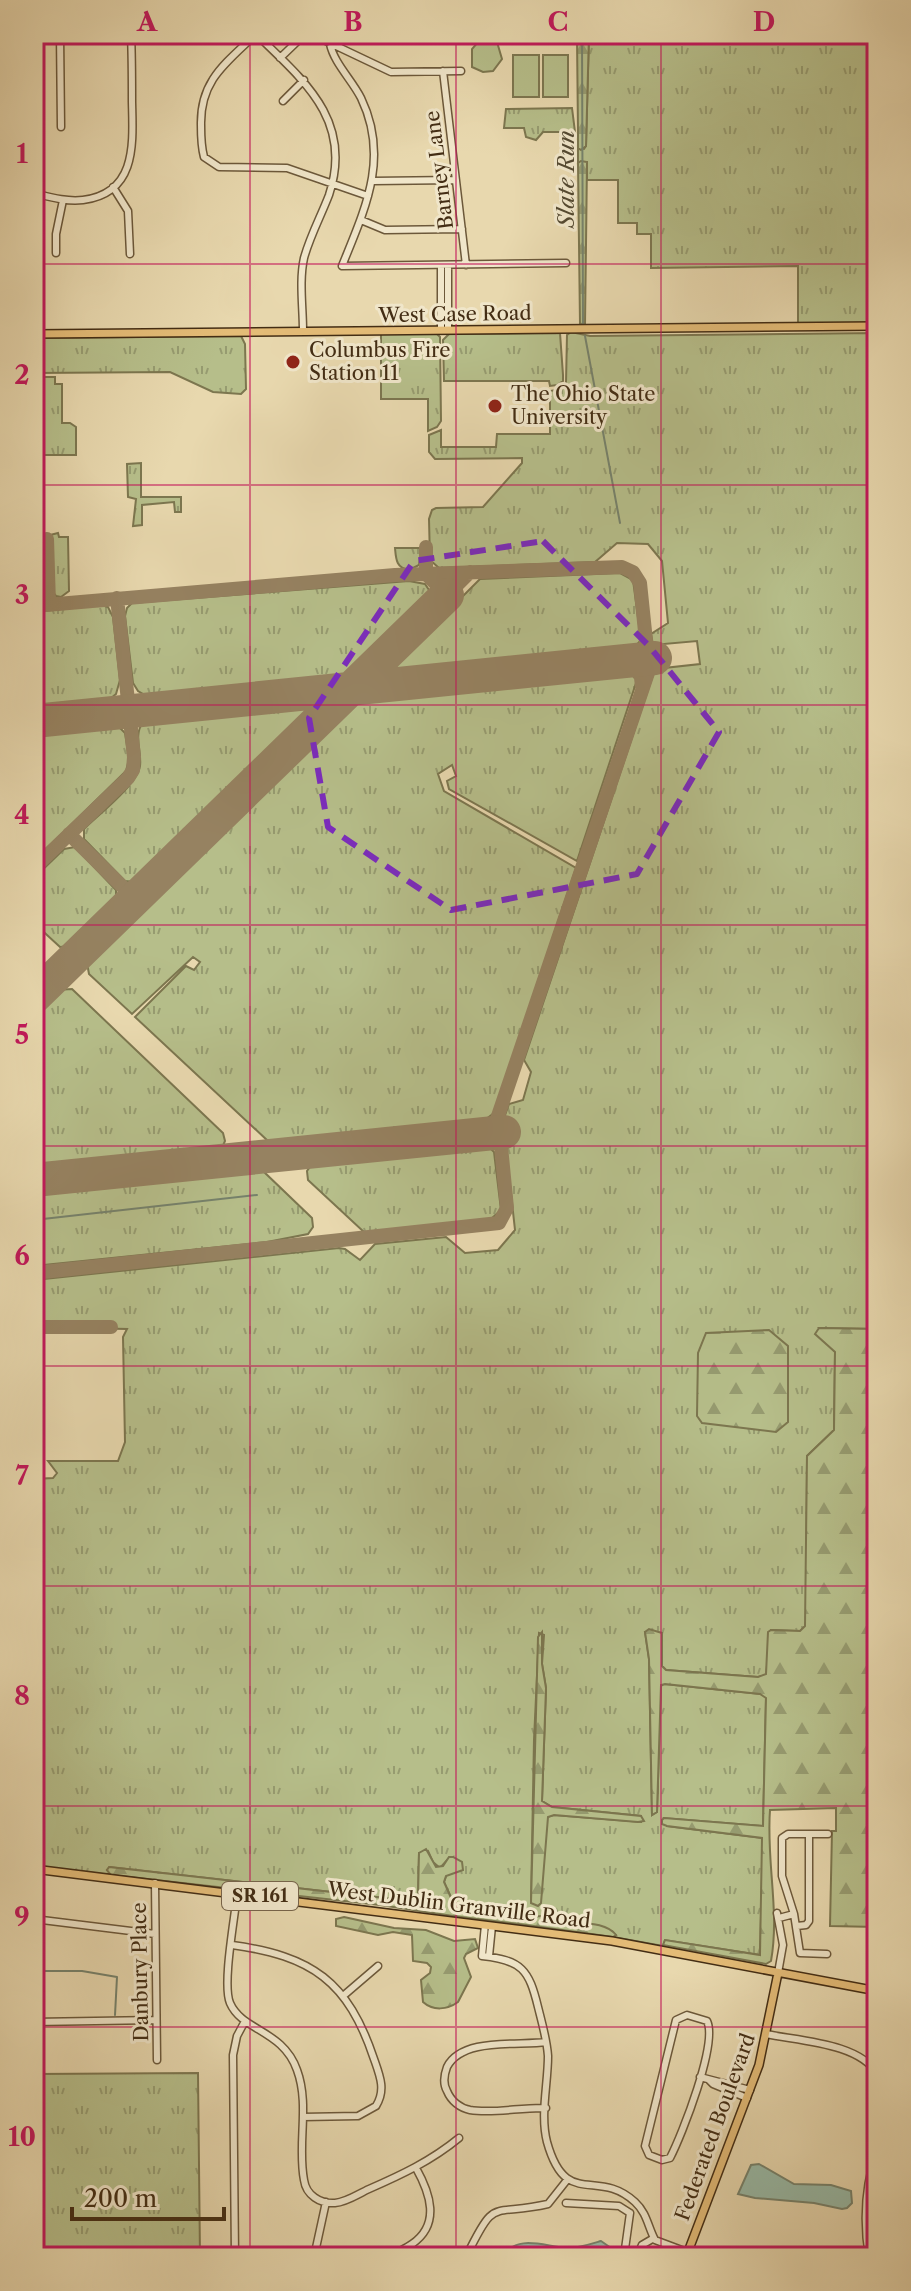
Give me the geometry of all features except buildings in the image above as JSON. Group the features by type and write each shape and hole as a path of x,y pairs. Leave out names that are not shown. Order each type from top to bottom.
{"main road":[{"name":"West Case Road","path":"34,334 877,326"},
{"name":"West Dublin Granville Road","path":"34,1869 612,1941 877,1991"},
{"name":"Federated Boulevard","path":"686,2254 748,2094 766,2034 778,1973"}],"street":[{"path":"60,34 61,127"},
{"path":"34,193 72,201 92,198 113,187 125,173 132,155 131,34"},
{"path":"303,331 302,268 331,185 335,151 330,123 319,99 304,80 256,34 212,77 203,95 201,145 206,160 224,168 287,168 331,185 368,196"},
{"path":"280,58 308,34 391,72 461,71"},
{"path":"330,44 366,109 373,135 373,181 342,266 566,263"},
{"name":"Barney Lane","path":"443,71 466,265"},
{"path":"283,101 304,80"},
{"path":"373,181 456,180"},
{"path":"113,187 128,211 130,254"},
{"path":"56,253 56,234 63,200"},
{"path":"361,220 385,230 462,229"},
{"path":"444,265 444,330"},
{"path":"827,1954 800,1953 797,1926 782,1876 782,1838 788,1834 828,1834"},
{"path":"797,1926 806,1925 809,1921 809,1834"},
{"name":"Danbury Place","path":"155,1883 157,2060"},
{"path":"237,1894 227,1995 233,2008 245,2021 274,2038 292,2059 301,2084 304,2182 313,2196 326,2202 341,2202 416,2168 459,2138"},
{"name":"Federated Boulevard","path":"778,1973 783,1945 778,1915 794,1914"},
{"path":"34,1919 155,1934"},
{"path":"489,1925 486,1956 510,1961 529,1976 546,2042 546,2140 557,2169 567,2180 617,2190 640,2207 654,2238 686,2254"},
{"path":"232,1945 270,1951 294,1959 321,1975 343,1996 362,2026 380,2078 382,2093 376,2106 358,2116 303,2117"},
{"path":"343,1996 378,1966"},
{"path":"687,2015 707,2021 711,2031 700,2077 671,2155 666,2160 655,2159 645,2146 676,2020 687,2015"},
{"path":"34,2022 156,2020"},
{"path":"235,2257 233,2055 237,2036 245,2021"},
{"path":"766,2034 856,2053 870,2063 877,2074"},
{"path":"546,2042 495,2044 467,2051 453,2058 445,2075 446,2090 456,2104 475,2110 546,2108"},
{"path":"700,2077 748,2094"},
{"path":"869,2257 865,2203 877,2150"},
{"path":"390,2257 415,2242 429,2220 430,2196 416,2168"},
{"path":"466,2257 489,2215 499,2209 548,2204 567,2180"},
{"path":"876,2257 873,2222 877,2181"},
{"path":"314,2257 326,2202"},
{"path":"566,2203 619,2206 630,2213"},
{"path":"630,2213 640,2207"},
{"path":"625,2249 630,2213"},
{"path":"637,2257 642,2245 654,2238"}],"highlighted area":[{"path":"543,541 649,646 719,732 637,874 451,910 328,827 309,718 414,561"}],"green space":[{"path":"572,34 589,34 586,146 581,150 578,148 577,37"},
{"path":"589,34 877,34 877,324 798,324 798,266 651,268 651,234 637,234 637,223 618,223 618,180 587,180 587,162 578,163 578,148 584,149 586,146"},
{"path":"478,42 497,42 502,59 493,71 483,72 472,67 472,49"},
{"path":"513,55 539,55 539,97 513,97"},
{"path":"543,55 568,55 568,97 543,97"},
{"path":"572,108 575,132 543,132 536,140 526,137 524,128 504,128 506,109"},
{"path":"587,162 585,326 580,324 578,163"},
{"path":"571,332 590,336 877,333 877,1329 819,1328 835,1352 834,1430 807,1456 806,1626 800,1631 771,1630 766,1675 758,1677 666,1670 662,1666 662,1633 645,1632 649,1659 652,1815 657,1812 661,1686 761,1694 766,1697 763,1826 664,1818 667,1826 763,1838 760,1955 665,1940 663,1946 613,1937 616,1935 612,1931 598,1926 553,1920 545,1916 517,1920 519,1924 453,1916 457,1910 444,1882 453,1857 440,1868 428,1851 419,1853 416,1903 110,1867 107,1870 111,1875 34,1866 34,1479 53,1478 57,1473 48,1461 118,1461 125,1442 123,1337 127,1329 34,1327 34,1280 339,1248 360,1260 375,1244 446,1237 465,1253 498,1250 515,1230 503,1121 509,1104 523,1100 531,1072 524,1060 655,669 700,664 697,641 653,645 651,634 668,623 662,561 648,544 617,543 595,562 439,568 430,560 429,519 432,510 483,507 522,463 522,458 435,459 429,452 429,435 441,430 441,447 496,447 497,434 550,434 550,391 561,389 566,383 567,335","holes":["539,1633 544,1635 542,1664 546,1688 542,1801 552,1807 641,1816 641,1822 547,1817 531,1902"]},
{"path":"436,333 440,337 441,421 428,431 428,399 381,399 381,334"},
{"path":"560,333 563,381 557,385 550,386 549,381 444,381 443,340 449,334"},
{"path":"241,336 245,344 246,389 241,394 213,392 170,372 34,373 34,338"},
{"path":"34,377 55,377 55,384 62,384 62,423 76,427 76,455 34,455"},
{"path":"141,463 141,497 181,497 181,512 175,512 174,502 142,505 142,525 133,526 136,499 128,497 127,464"},
{"path":"58,533 59,537 68,537 69,591 61,597 51,590 50,535"},
{"path":"44,539 45,592 42,598 34,600 34,542"},
{"path":"395,548 421,548 419,565 409,570 401,567"},
{"path":"620,573 633,580 641,640 634,648 395,672 393,666 480,579"},
{"path":"409,581 425,584 429,590 428,598 350,674 342,678 150,698 138,691 133,683 125,616 132,603"},
{"path":"101,605 108,607 113,617 120,680 116,694 105,703 34,710 34,612"},
{"path":"629,672 637,680 577,861 449,789 447,781 456,776 452,765 438,774 444,791 576,868 494,1113 481,1123 277,1143 268,1141 135,1017 186,966 194,970 200,962 193,957 132,1014 89,974 87,963 355,701"},
{"path":"308,705 310,714 135,882 125,881 84,839 84,829 125,791 137,774 140,766 139,733 143,722"},
{"path":"117,725 125,733 129,759 126,771 34,861 34,734"},
{"path":"75,847 116,890 116,903 71,946 60,947 34,923 34,878 64,849"},
{"path":"72,989 223,1133 225,1141 222,1148 34,1168 34,1012 56,990"},
{"path":"488,1146 494,1152 501,1210 491,1219 365,1233 308,1180 307,1171 312,1164"},
{"path":"255,1169 264,1172 312,1218 313,1227 308,1234 267,1242 34,1266 34,1192"},
{"path":"819,1328 877,1329 877,1927 830,1926 832,1831 836,1831 836,1808 770,1810 774,1923 771,1961 766,1964 663,1945 665,1940 760,1955 762,1838 667,1826 662,1824 662,1820 763,1826 766,1698 760,1694 661,1685 657,1812 652,1815 649,1659 645,1632 649,1629 662,1633 662,1666 666,1670 758,1677 766,1674 768,1632 800,1631 805,1626 807,1456 834,1430 835,1352 815,1334"},
{"path":"769,1330 788,1346 788,1422 776,1432 702,1423 697,1416 698,1353 706,1333"},
{"path":"542,1632 546,1688 542,1801 552,1807 641,1816 644,1821 548,1817 541,1903 538,1906 531,1903 538,1637"},
{"path":"426,1849 436,1867 443,1866 449,1857 462,1862 463,1870 446,1876 444,1882 458,1914 453,1916 111,1875 107,1870 109,1867 416,1903 419,1853"},
{"path":"546,1916 602,1926 616,1935 519,1924 517,1920 520,1917"},
{"path":"344,1917 394,1928 426,1930 454,1941 475,1939 478,1948 464,1958 471,1977 458,2002 440,2008 423,2002 421,1980 430,1973 431,1967 427,1963 413,1961 412,1935 393,1932 378,1935 336,1926 336,1919"},
{"path":"198,2073 200,2257 34,2257 34,2074"}],"water":[{"path":"759,2164 794,2184 831,2185 851,2191 852,2203 842,2209 738,2194 751,2165"},
{"path":"601,2241 611,2248 612,2257 501,2257 516,2245 524,2243 568,2248"}],"waterway":[{"name":"Slate Run","path":"582,34 583,324"},
{"name":"Slate Run","path":"585,336 620,523"},
{"path":"34,1220 257,1195"},
{"path":"34,1971 82,1971 117,1977 115,2015"}],"taxiway":[{"path":"47,539 49,604"},
{"path":"426,547 426,574 447,595 470,572"},
{"path":"34,606 395,575 622,567 633,572 640,583 649,670 498,1116 507,1208 499,1223 34,1273"},
{"path":"34,868 133,770 117,598"},
{"path":"630,660 641,677 642,687"},
{"path":"69,834 135,899"},
{"path":"34,1327 111,1327"}],"runway":[{"path":"34,997 447,595"},
{"path":"34,721 655,658"},
{"path":"34,1180 504,1132"}],"place":[{"name":"Columbus Fire Station 11","path":"293,362"},
{"name":"The Ohio State University","path":"495,406"}]}
